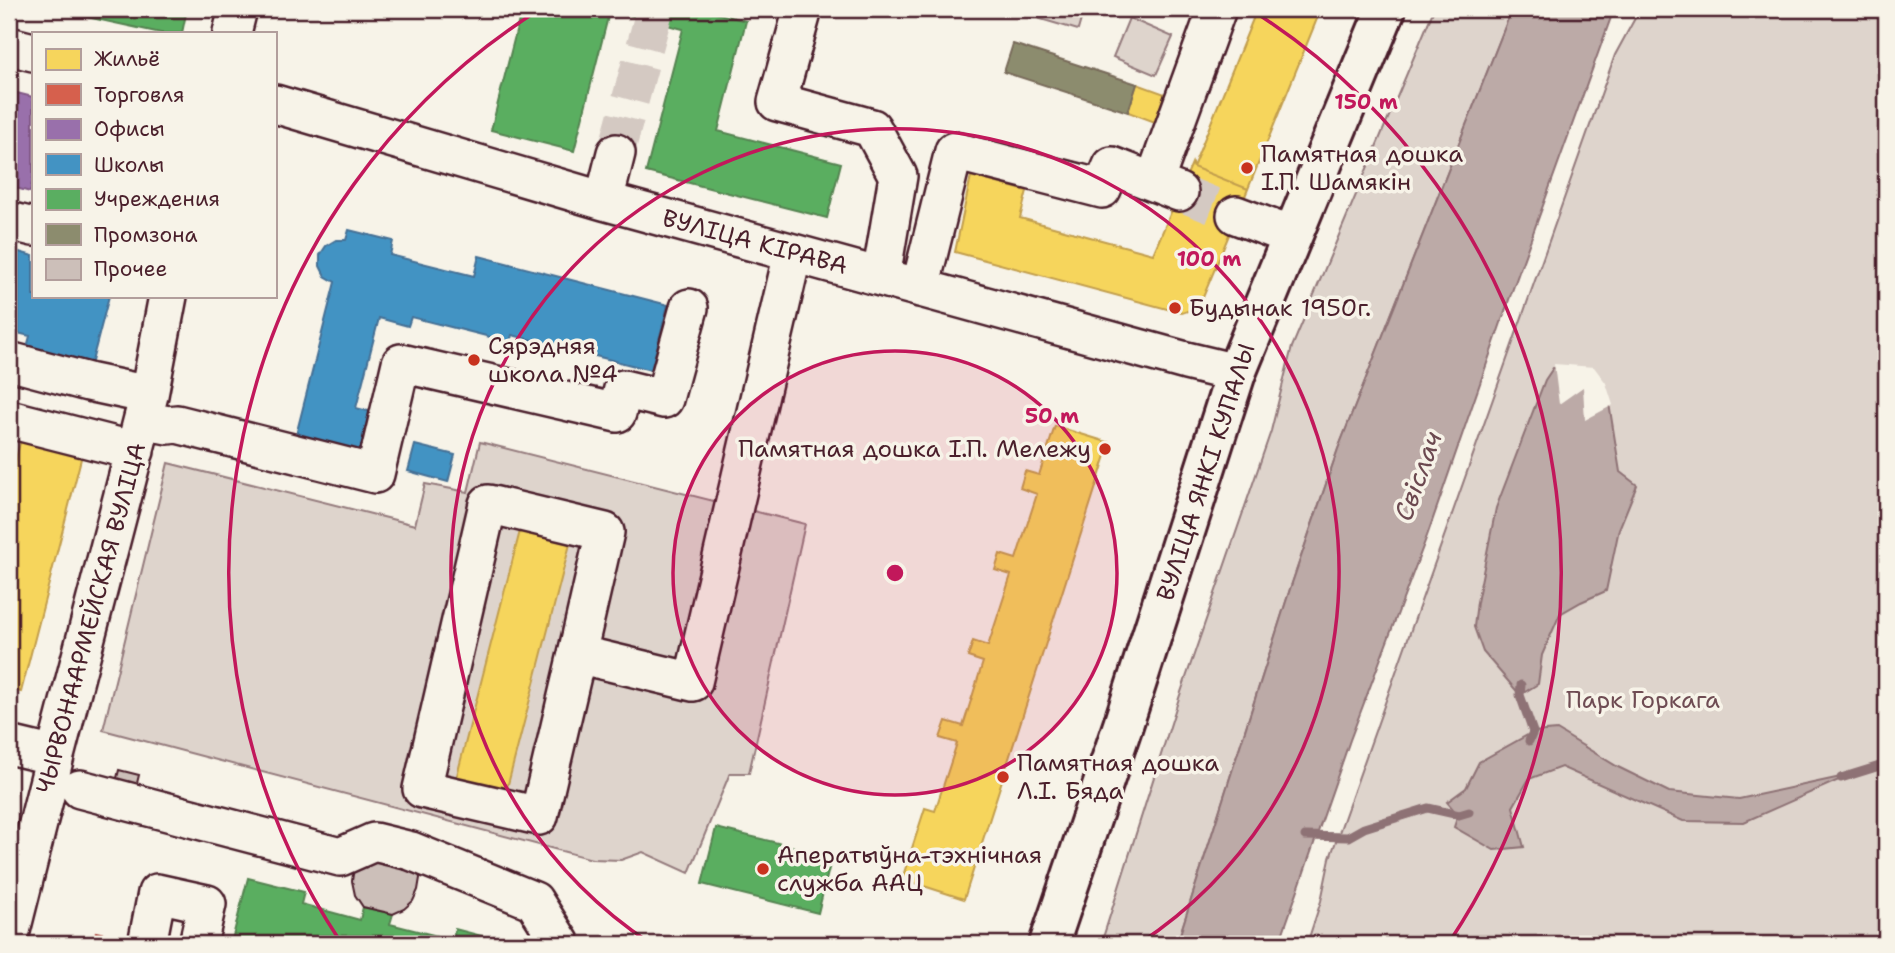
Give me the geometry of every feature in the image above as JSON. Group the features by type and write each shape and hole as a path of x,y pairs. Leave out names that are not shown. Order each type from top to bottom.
{"main road":[{"name":"ВУЛІЦА ЯНКІ КУПАЛЫ","path":"1049,944 1237,373 1386,9"}],"street":[{"path":"232,32 238,9"},
{"path":"803,9 777,102 872,128 898,176 881,277"},
{"path":"920,288 954,152 1102,189 1112,166 1167,187 1217,9"},
{"path":"9,46 32,51"},
{"name":"ВУЛІЦА КІРАВА","path":"276,104 604,201 1237,373"},
{"path":"604,201 617,153"},
{"path":"1236,215 1292,236"},
{"path":"9,221 32,227"},
{"path":"577,654 693,682 793,253"},
{"name":"ЧЫРВОНААРМЕЙСКАЯ ВУЛІЦА","path":"9,939 143,422 168,298"},
{"path":"9,419 177,424 375,474 401,363 617,413 622,389 664,399 689,308"},
{"path":"9,361 88,382 143,422"},
{"path":"488,504 605,532 577,654 539,817 422,789 488,504"},
{"path":"9,745 55,756"},
{"path":"80,789 340,857 374,842 411,851 534,901 561,944"},
{"path":"147,944 157,893 207,904 198,944"}],"green space":[{"path":"1018,9 1084,9 1078,30 1017,12"},
{"path":"1434,9 1512,9 1338,449 1290,589 1177,944 1101,944 1179,698 1271,431 1292,347"},
{"name":"Парк Горкага","path":"1640,9 1886,9 1886,944 1307,944 1321,901 1330,858 1615,55"},
{"path":"1129,18 1173,37 1156,75 1113,57"},
{"path":"480,442 805,524 749,773 730,773 689,873 643,852 621,860 592,859 103,730 168,463 415,525 425,484 468,492"}],"water":[{"name":"Свіслач","path":"1512,9 1614,9 1279,944 1177,944 1290,589 1338,449"},
{"path":"1553,368 1592,370 1608,397 1620,472 1637,485 1619,529 1606,591 1560,614 1542,655 1538,684 1520,695 1483,652 1474,627 1496,508 1545,380"},
{"path":"1557,730 1618,767 1669,792 1739,799 1850,775 1744,822 1683,821 1561,767 1529,779 1513,807 1524,847 1494,850 1454,827 1458,815 1447,802 1466,788 1479,762 1533,732"}],"pier":[{"path":"1554,364 1594,367 1606,383 1613,405 1585,420 1583,387 1559,404"}],"building: Жильё":[{"path":"1257,9 1321,9 1248,189 1193,167"},
{"path":"1137,84 1165,94 1155,122 1128,112"},
{"path":"1192,163 1193,167 1248,189 1199,307 1182,313 955,252 971,176 1027,191 1020,218 1153,254"},
{"path":"1055,426 1110,443 964,899 902,879 925,808 935,811 957,743 940,738 946,721 963,726 983,662 968,657 973,641 988,646 1011,575 995,570 1000,554 1016,559 1037,494 1020,488 1025,471 1039,475"},
{"path":"22,435 83,451 21,692 9,689 9,486"},
{"path":"520,531 570,544 505,796 455,783"}],"building: Торговля":[{"path":"96,932 122,938 120,944 93,944"}],"building: Офисы":[{"path":"9,91 32,97 32,182 30,192 9,186"}],"building: Школы":[{"path":"349,230 393,241 390,255 474,276 479,256 668,305 651,370 512,335 510,342 411,317 408,326 379,318 356,408 372,412 362,452 296,435 335,282 325,276 320,266 320,255 326,246 336,240 346,240"},
{"path":"9,249 32,256 32,298 108,298 90,369 25,355 30,336 9,331"},
{"path":"415,445 455,455 448,482 408,471"}],"building: Учреждения":[{"path":"50,9 187,9 182,32 156,32"},
{"path":"509,9 610,9 574,151 491,130 521,12"},
{"path":"610,9 700,9 746,21 718,131 841,163 827,218 646,172 683,29"},
{"path":"716,828 832,856 818,913 702,884"},
{"path":"248,878 304,892 301,904 360,920 363,907 393,914 390,924 453,940 455,929 512,944 231,944"}],"building: Промзона":[{"path":"1013,44 1137,84 1128,112 1004,72"}],"building: Прочее":[{"path":"119,770 139,775 135,791 115,786"},
{"path":"392,848 416,866 420,878 413,901 393,914 363,907 355,895 352,881 354,867"}],"waterway":[{"path":"1521,685 1520,695 1533,732 1529,741"},
{"path":"1841,778 1886,764"},
{"path":"1305,836 1348,837 1364,828 1428,808 1459,815 1469,812"}],"tunnel":[{"path":"616,153 655,9"},
{"path":"1179,192 1236,215"}],"place":[{"name":"Памятная дошка І.П. Шамякін","path":"1247,168"},
{"name":"Будынак 1950г.","path":"1175,308"},
{"name":"Сярэдняя школа №4","path":"474,360"},
{"name":"Памятная дошка І.П. Мележу","path":"1105,449"},
{"name":"Памятная дошка Л.І. Бяда","path":"1003,777"},
{"name":"Аператыўна-тэхнічная служба ААЦ","path":"763,869"}]}
